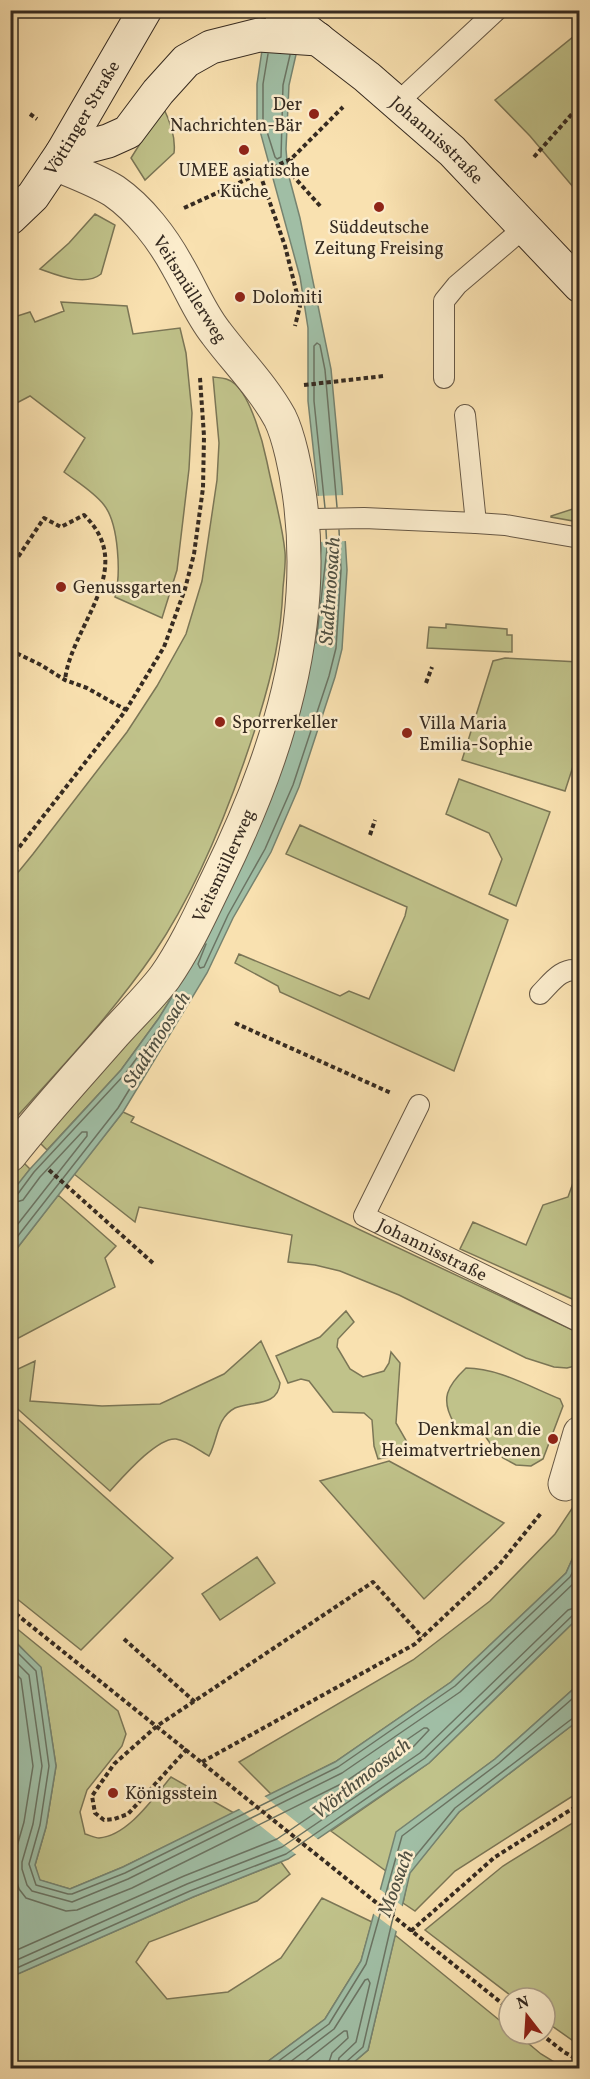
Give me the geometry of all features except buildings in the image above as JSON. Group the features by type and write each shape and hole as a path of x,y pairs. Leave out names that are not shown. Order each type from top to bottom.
{"street":[{"name":"Vöttinger Straße","path":"10,218 33,196 58,158 145,10"},
{"name":"Johannisstraße","path":"280,10 368,77 452,151 579,286"},
{"path":"58,158 128,132 158,92 186,61 211,47 259,35 318,39"},
{"name":"Veitsmüllerweg","path":"10,1155 164,978 181,950 240,833 270,755 292,676 298,648 309,519 281,420 258,386 214,331 177,264 150,225 112,190 58,158"},
{"path":"565,1484 579,1433"}],"lane":[{"path":"398,103 497,10"},
{"path":"444,378 444,302 457,285 525,227"},
{"path":"465,415 476,523"},
{"path":"309,519 364,518 505,525 579,538"},
{"path":"540,994 564,971 579,970"},
{"name":"Johannisstraße","path":"419,1105 364,1216 579,1322"}],"path":[{"path":"179,210 289,160 345,105"},
{"path":"534,157 578,107"},
{"path":"289,160 295,178 321,207"},
{"path":"260,174 285,246 300,306 295,326"},
{"path":"301,385 384,375"},
{"path":"10,859 126,710 164,647 185,589 194,554 203,488 204,436 200,378"},
{"path":"10,569 44,518 61,527 84,515 100,537 105,567 103,582 66,665 65,680"},
{"path":"10,650 126,710"},
{"path":"426,683 432,667"},
{"path":"370,835 375,820"},
{"path":"235,1023 419,1105"},
{"path":"49,1170 155,1265"},
{"path":"202,1762 415,1644 499,1565 565,1484"},
{"path":"186,1749 128,1814 114,1820 104,1820 95,1813 92,1796 114,1764 157,1726 373,1582 422,1637"},
{"path":"10,1609 497,1999"},
{"path":"124,1639 195,1702"},
{"path":"411,1931 495,1857 579,1804"},
{"path":"556,2046 579,2061"}],"green space":[{"path":"573,37 580,41 579,194 530,136 495,100"},
{"path":"163,107 172,129 174,153 145,180 131,158"},
{"path":"95,214 115,225 101,274 87,280 79,280 40,269 69,243"},
{"path":"61,302 127,306 133,334 180,328 186,353 192,413 189,469 177,570 162,618 115,597 118,563 116,537 109,514 95,496 64,472 85,438 30,396 11,406 11,318 30,312 35,322 64,311"},
{"path":"213,377 233,382 241,391 251,410 263,443 282,530 285,556 282,605 276,653 268,684 249,747 215,839 171,926 121,998 11,1123 11,881 127,732 157,686 186,634 202,581 217,480 219,443"},
{"path":"579,507 579,522 551,517 551,516"},
{"path":"446,624 507,629 507,635 512,635 512,652 427,648 429,627 446,628"},
{"path":"505,658 579,662 579,748 565,791 462,760 493,661"},
{"path":"459,779 550,812 516,906 489,894 502,859 489,833 446,814"},
{"path":"300,825 508,920 454,1071 280,992 278,986 235,963 239,954 340,996 349,991 369,999 407,907 286,854"},
{"path":"191,966 159,1018 121,1070 47,1150 35,1138"},
{"path":"123,1112 134,1117 131,1122 579,1333 579,1365 567,1368 554,1367 526,1358 399,1295 340,1271 288,1262 292,1235 139,1207 135,1222 74,1174"},
{"path":"19,1158 30,1169 11,1194 10,1169"},
{"path":"579,1166 579,1302 460,1249 473,1222 526,1245 543,1205 568,1197"},
{"path":"58,1195 116,1246 105,1258 115,1287 11,1342 11,1256"},
{"path":"346,1311 354,1322 338,1339 337,1347 350,1369 363,1377 384,1371 389,1363 391,1352 400,1363 396,1423 407,1442 403,1455 378,1459 374,1446 372,1420 364,1413 333,1412 309,1381 301,1379 288,1383 276,1356 320,1337"},
{"path":"261,1341 280,1383 274,1396 269,1400 241,1406 229,1412 221,1423 209,1456 180,1440 168,1440 140,1459 110,1491 11,1403 11,1358 16,1370 35,1361 30,1401 102,1406 160,1404 224,1374"},
{"path":"466,1368 490,1371 560,1399 563,1406 543,1459 531,1466 516,1465 503,1458 483,1433 454,1423 447,1407 448,1393 454,1381"},
{"path":"11,1413 173,1558 81,1650 11,1594"},
{"path":"389,1461 504,1523 424,1599 320,1481"},
{"path":"579,1498 579,1544 566,1573 451,1682 335,1762 271,1794 239,1762 413,1660 490,1601 555,1534"},
{"path":"257,1557 275,1583 220,1620 202,1594"},
{"path":"579,1617 579,1684 495,1759 397,1832 386,1871 331,1831 429,1763"},
{"path":"10,1623 118,1711 126,1734 122,1746 87,1790 80,1812 85,1834 99,1838 110,1836 120,1830 140,1814 171,1777 234,1813 123,1867 70,1889 39,1880 35,1865 46,1827 56,1766 41,1668 11,1637"},
{"path":"579,1720 579,1792 455,1871 415,1911 403,1903 409,1873 459,1812"},
{"path":"579,1819 579,2045 557,2029 557,1986 498,1986 425,1930 503,1866"},
{"path":"281,1862 290,1874 257,1901 149,1942 136,1962 167,1999 228,1992 281,1958 322,1898 372,1922 361,1961 325,2019 259,2068 11,2068 10,1977 193,1897"},
{"path":"395,1935 497,2018 497,2046 531,2046 564,2068 347,2068 368,2050"}],"water":[{"name":"Stadtmoosach","path":"306,11 289,85 286,149 288,173 300,218 331,369 347,570 342,649 299,787 271,852 233,918 207,973 123,1112 11,1256 10,1194 121,1070 159,1018 191,966 310,644 321,549 318,492 308,401 308,328 300,277 257,120 257,84 264,37"},
{"name":"Wörthmoosach","path":"579,1544 579,1617 429,1763 288,1859 193,1897 11,1977 10,1637 41,1667 56,1766 46,1827 35,1865 40,1880 70,1889 123,1867 335,1762 451,1682 566,1573"},
{"name":"Moosach","path":"579,1684 579,1720 459,1812 410,1873 368,2050 347,2068 259,2068 325,2019 361,1961 396,1832 495,1759"}],"pier":[{"path":"346,495 348,541 317,542 315,496"},
{"path":"263,1795 320,1841 298,1856 238,1808"},
{"path":"378,1888 405,1908 399,1933 371,1912"}],"place":[{"name":"Der Nachrichten-Bär","path":"314,114"},
{"name":"UMEE asiatische Küche","path":"244,150"},
{"name":"Süddeutsche Zeitung Freising","path":"379,207"},
{"name":"Dolomiti","path":"240,297"},
{"name":"Genussgarten","path":"61,587"},
{"name":"Sporrerkeller","path":"220,722"},
{"name":"Villa Maria Emilia-Sophie","path":"407,733"},
{"name":"Denkmal an die Heimatvertriebenen","path":"553,1439"},
{"name":"Königsstein","path":"113,1793"}]}
